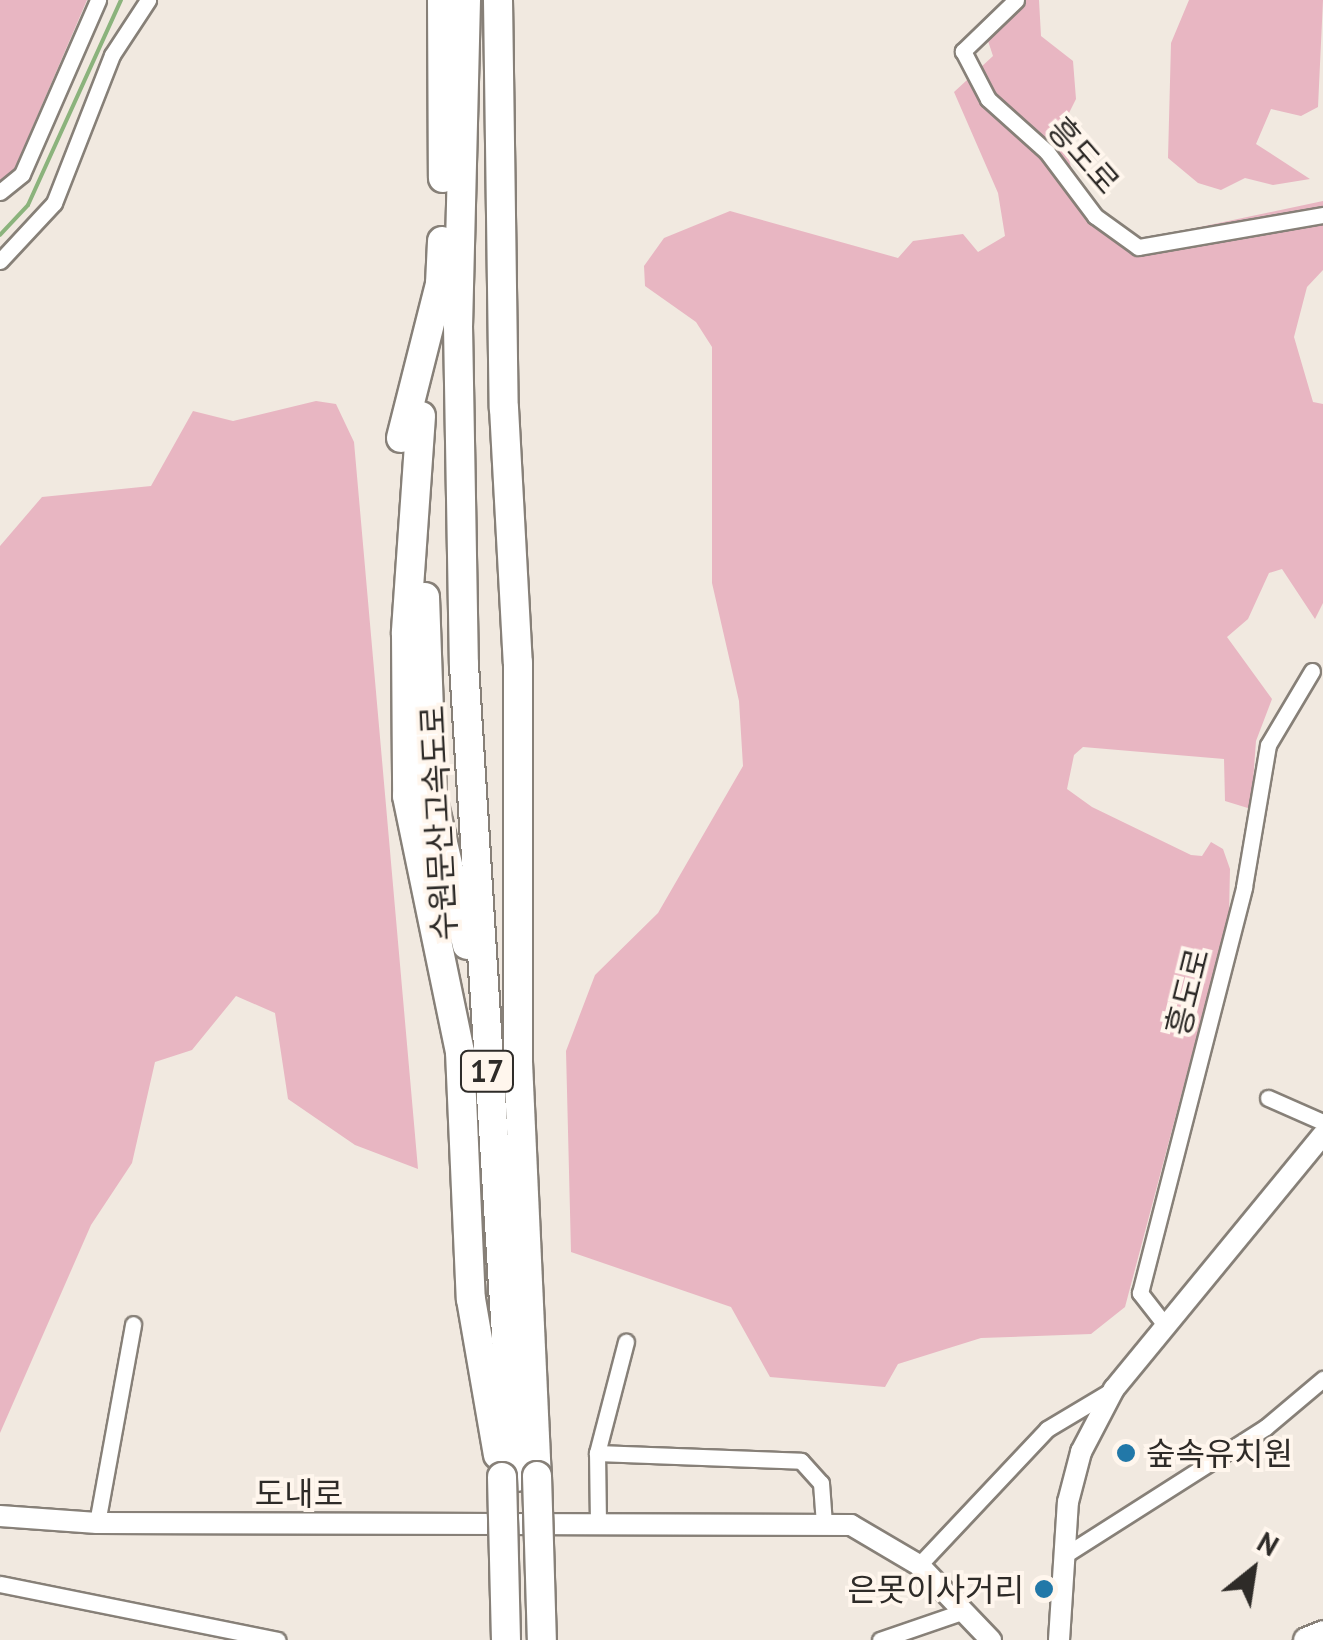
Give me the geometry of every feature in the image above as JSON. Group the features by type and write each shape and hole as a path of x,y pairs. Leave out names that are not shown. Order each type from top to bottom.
{"highway":[{"path":"442,0 442,256 426,336 412,373 395,499 406,633 407,796 460,1052 471,1299 518,1476 506,1640"},
{"name":"수원문산고속도로","path":"466,0 458,326 464,665 484,1037 518,1476 542,1640"},
{"name":"수원문산고속도로","path":"498,0 504,408 518,663 519,1640"},
{"path":"406,633 422,416 432,796 484,1037"},
{"path":"1306,1640 1323,1632"}],"street":[{"path":"0,192 22,174 98,0"},
{"path":"0,261 54,203 112,55 148,0"},
{"name":"흥도로","path":"1016,0 963,52 988,99 1047,152 1095,216 1138,247 1323,215"},
{"name":"흥도로","path":"1165,1325 1140,1293 1244,886 1268,746 1312,671"},
{"path":"1268,1098 1323,1122"},
{"path":"1059,1640 1065,1555 1081,1452 1114,1389 1323,1135"},
{"path":"97,1524 132,1324"},
{"path":"598,1523 597,1453 626,1342"},
{"path":"1065,1555 1266,1427 1323,1379"},
{"path":"919,1565 1047,1429 1114,1389"},
{"path":"597,1453 800,1461 821,1483 824,1524"},
{"name":"도내로","path":"0,1516 97,1524 850,1525 919,1565 991,1640"},
{"path":"0,1584 277,1640"},
{"path":"880,1640 964,1612"}],"shaded area":[{"path":"0,0 87,0 14,170 0,183"},
{"path":"1003,0 1039,0 1041,36 1073,61 1076,99 1061,129 1072,171 1102,211 1143,239 1323,201 1323,270 1307,287 1294,337 1313,402 1323,404 1323,603 1315,619 1282,569 1269,573 1248,619 1227,637 1272,699 1256,741 1251,809 1225,801 1224,759 1083,747 1074,755 1067,789 1092,807 1191,855 1202,856 1211,842 1223,849 1230,869 1229,915 1125,1307 1091,1334 981,1338 898,1364 885,1387 770,1377 731,1307 571,1252 566,1051 595,975 658,913 743,766 739,701 712,583 712,347 696,322 645,286 644,266 664,238 730,211 898,258 913,241 963,234 978,252 1005,236 998,193 954,92 993,56 985,32 1002,21"},
{"path":"1189,0 1323,0 1318,107 1301,116 1271,109 1256,144 1310,179 1273,185 1245,178 1221,190 1198,183 1168,158 1171,43"},
{"path":"316,401 336,404 354,442 418,1169 355,1145 288,1099 275,1013 236,996 192,1050 155,1062 132,1163 91,1225 0,1433 0,546 42,497 151,486 193,411 233,421"}],"waterway":[{"path":"0,235 28,205 121,0"}],"place":[{"name":"숲속유치원","path":"1126,1453"},
{"name":"은못이사거리","path":"1044,1589"}]}
